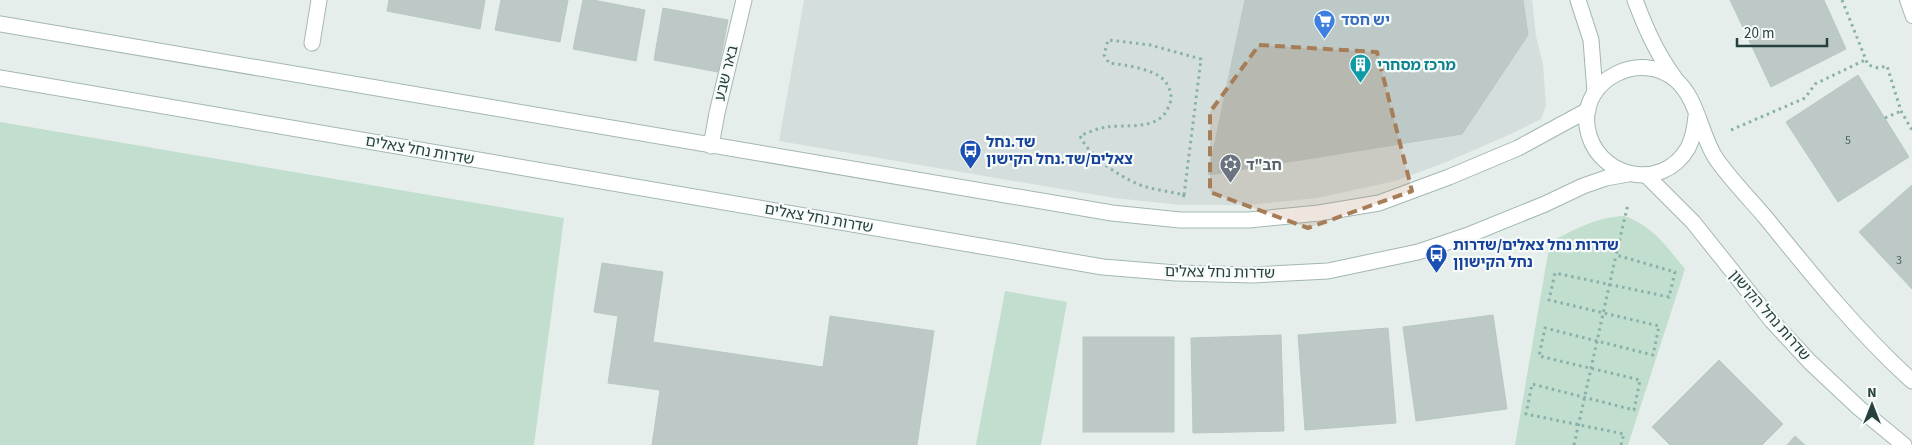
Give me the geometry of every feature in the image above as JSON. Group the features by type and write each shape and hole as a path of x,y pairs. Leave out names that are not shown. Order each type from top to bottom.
{"main road":[{"path":"312,44 319,0"},
{"name":"באר שבע","path":"711,146 716,113 744,0"},
{"path":"1578,0 1591,40 1595,92"},
{"path":"1635,0 1651,41 1660,57 1685,90 1716,157 1843,310 1912,381"},
{"path":"0,24 1112,213 1180,220 1249,220 1319,213 1379,204 1518,148 1588,110"},
{"path":"1676,80 1663,72 1648,67 1633,67 1618,72 1606,80 1595,92 1588,110 1587,124 1590,139 1597,153 1613,167 1628,174 1646,175 1663,170 1677,161 1688,148 1694,132 1696,116"},
{"name":"שדרות נחל צאלים","path":"0,78 1103,267 1176,273 1252,275 1328,271 1418,252 1471,234 1545,204 1583,186 1606,178 1628,174"},
{"name":"שדרות נחל הקישון","path":"1646,175 1693,222 1772,321 1810,362 1904,445"}],"lane":[{"path":"1906,0 1912,17"}],"path":[{"path":"1842,0 1868,65 1878,68 1887,66 1901,111 1912,130"},
{"path":"1180,220 1184,194 1201,59 1150,45 1108,40 1104,55 1109,63 1133,66 1166,81 1171,92 1171,103 1165,116 1148,124 1104,128 1080,136 1085,147 1097,159 1139,185 1184,194"},
{"path":"1731,130 1805,98 1815,84 1865,60"},
{"path":"1884,118 1901,111"},
{"path":"1574,445 1628,204"},
{"path":"1616,255 1675,272 1669,297 1555,273 1549,300 1660,326 1653,356 1545,328 1539,356 1640,380 1634,410 1532,384 1526,414 1624,434 1621,445"}],"highlighted area":[{"path":"1259,45 1377,52 1412,191 1308,228 1210,192 1210,112"}],"shaded area":[{"path":"804,0 1532,0 1536,36 1543,65 1546,105 1541,119 1444,163 1395,181 1317,198 1248,205 1181,205 1114,198 779,141"}],"green space":[{"path":"0,122 564,218 534,445 0,445"},
{"path":"1624,216 1651,231 1685,269 1628,445 1515,445 1550,242 1595,222"},
{"path":"1005,291 1067,302 1041,445 976,445"}],"building":[{"path":"389,0 485,0 480,29 387,11"},
{"path":"501,0 568,0 560,42 495,30"},
{"path":"583,0 593,0 645,10 636,61 573,49"},
{"name":"מרכז מסחרי","path":"1245,0 1523,0 1528,35 1462,134 1208,175"},
{"path":"1730,0 1824,0 1846,49 1771,87"},
{"path":"663,8 728,20 718,72 654,60"},
{"path":"1858,75 1909,157 1838,202 1786,122"},
{"path":"1912,185 1912,289 1859,232"},
{"path":"602,263 663,272 653,342 823,367 830,316 934,331 917,445 652,445 660,390 608,383 618,316 594,312"},
{"path":"1493,315 1507,409 1416,421 1403,327"},
{"path":"1388,328 1396,423 1305,430 1298,335"},
{"path":"1281,335 1284,431 1193,433 1191,338"},
{"path":"1083,337 1174,337 1174,432 1083,432"},
{"path":"1719,360 1783,424 1762,445 1670,445 1652,427"},
{"path":"1795,436 1805,445 1787,445"}],"place":[{"name":"יש חסד","path":"1325,39"},
{"name":"מרכז מסחרי","path":"1361,84"},
{"name":"שד.נחל צאלים/שד.נחל הקישון","path":"970,170"},
{"name":"חב\"ד","path":"1230,184"},
{"name":"שדרות נחל צאלים/שדרות נחל הקישוןן","path":"1437,273"}]}
